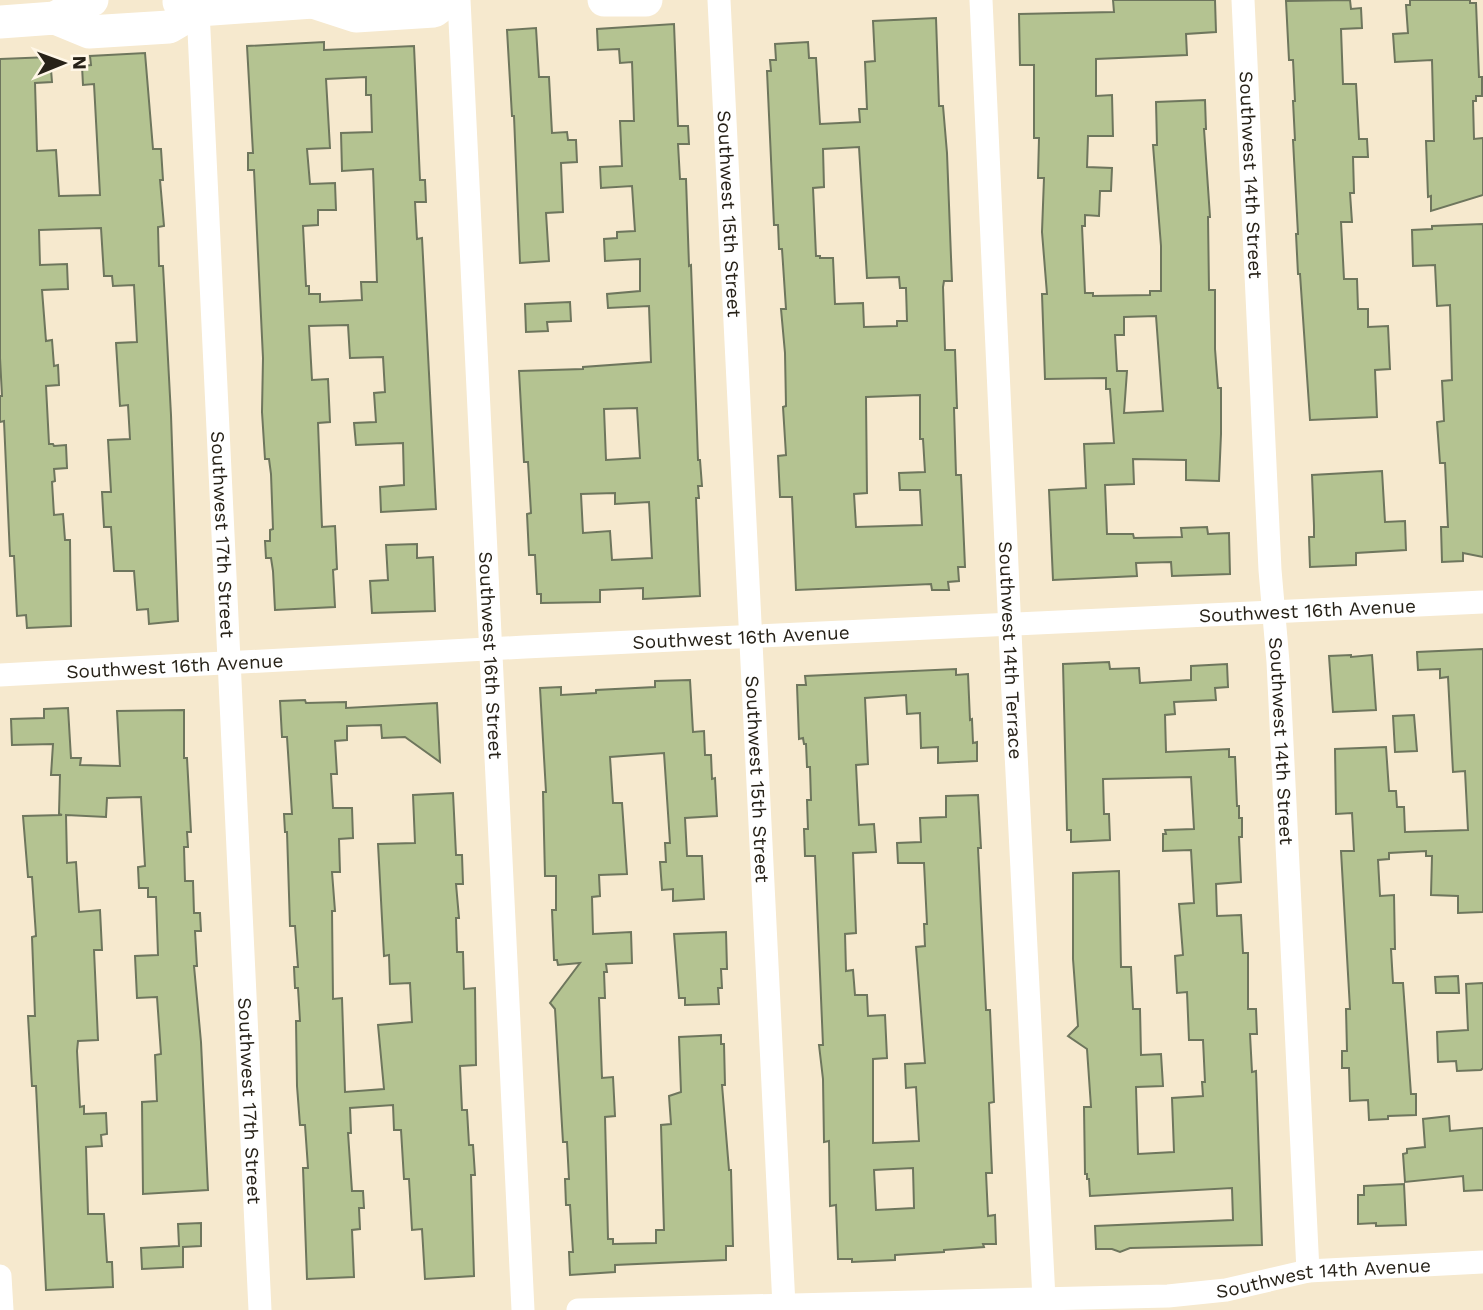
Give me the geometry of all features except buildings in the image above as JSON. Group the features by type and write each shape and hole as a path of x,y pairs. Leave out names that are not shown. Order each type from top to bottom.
{"main road":[{"path":"0,22 92,0"},
{"path":"55,9 89,32 169,27 186,5 315,1 355,16 434,11 449,0"},
{"path":"604,0 646,0"}],"street":[{"name":"Southwest 16th Street","path":"459,0 523,1310"},
{"name":"Southwest 15th Street","path":"719,0 784,1306"},
{"name":"Southwest 14th Terrace","path":"981,0 1044,1299"},
{"name":"Southwest 14th Street","path":"1242,0 1308,1271"},
{"name":"Southwest 17th Street","path":"186,5 229,663 260,1310"},
{"name":"Southwest 16th Avenue","path":"0,675 1483,602"},
{"name":"Southwest 14th Avenue","path":"578,1310 784,1306 827,1308 1044,1299 1169,1303 1308,1271 1483,1262"},
{"path":"0,1276 2,1310"}]}
